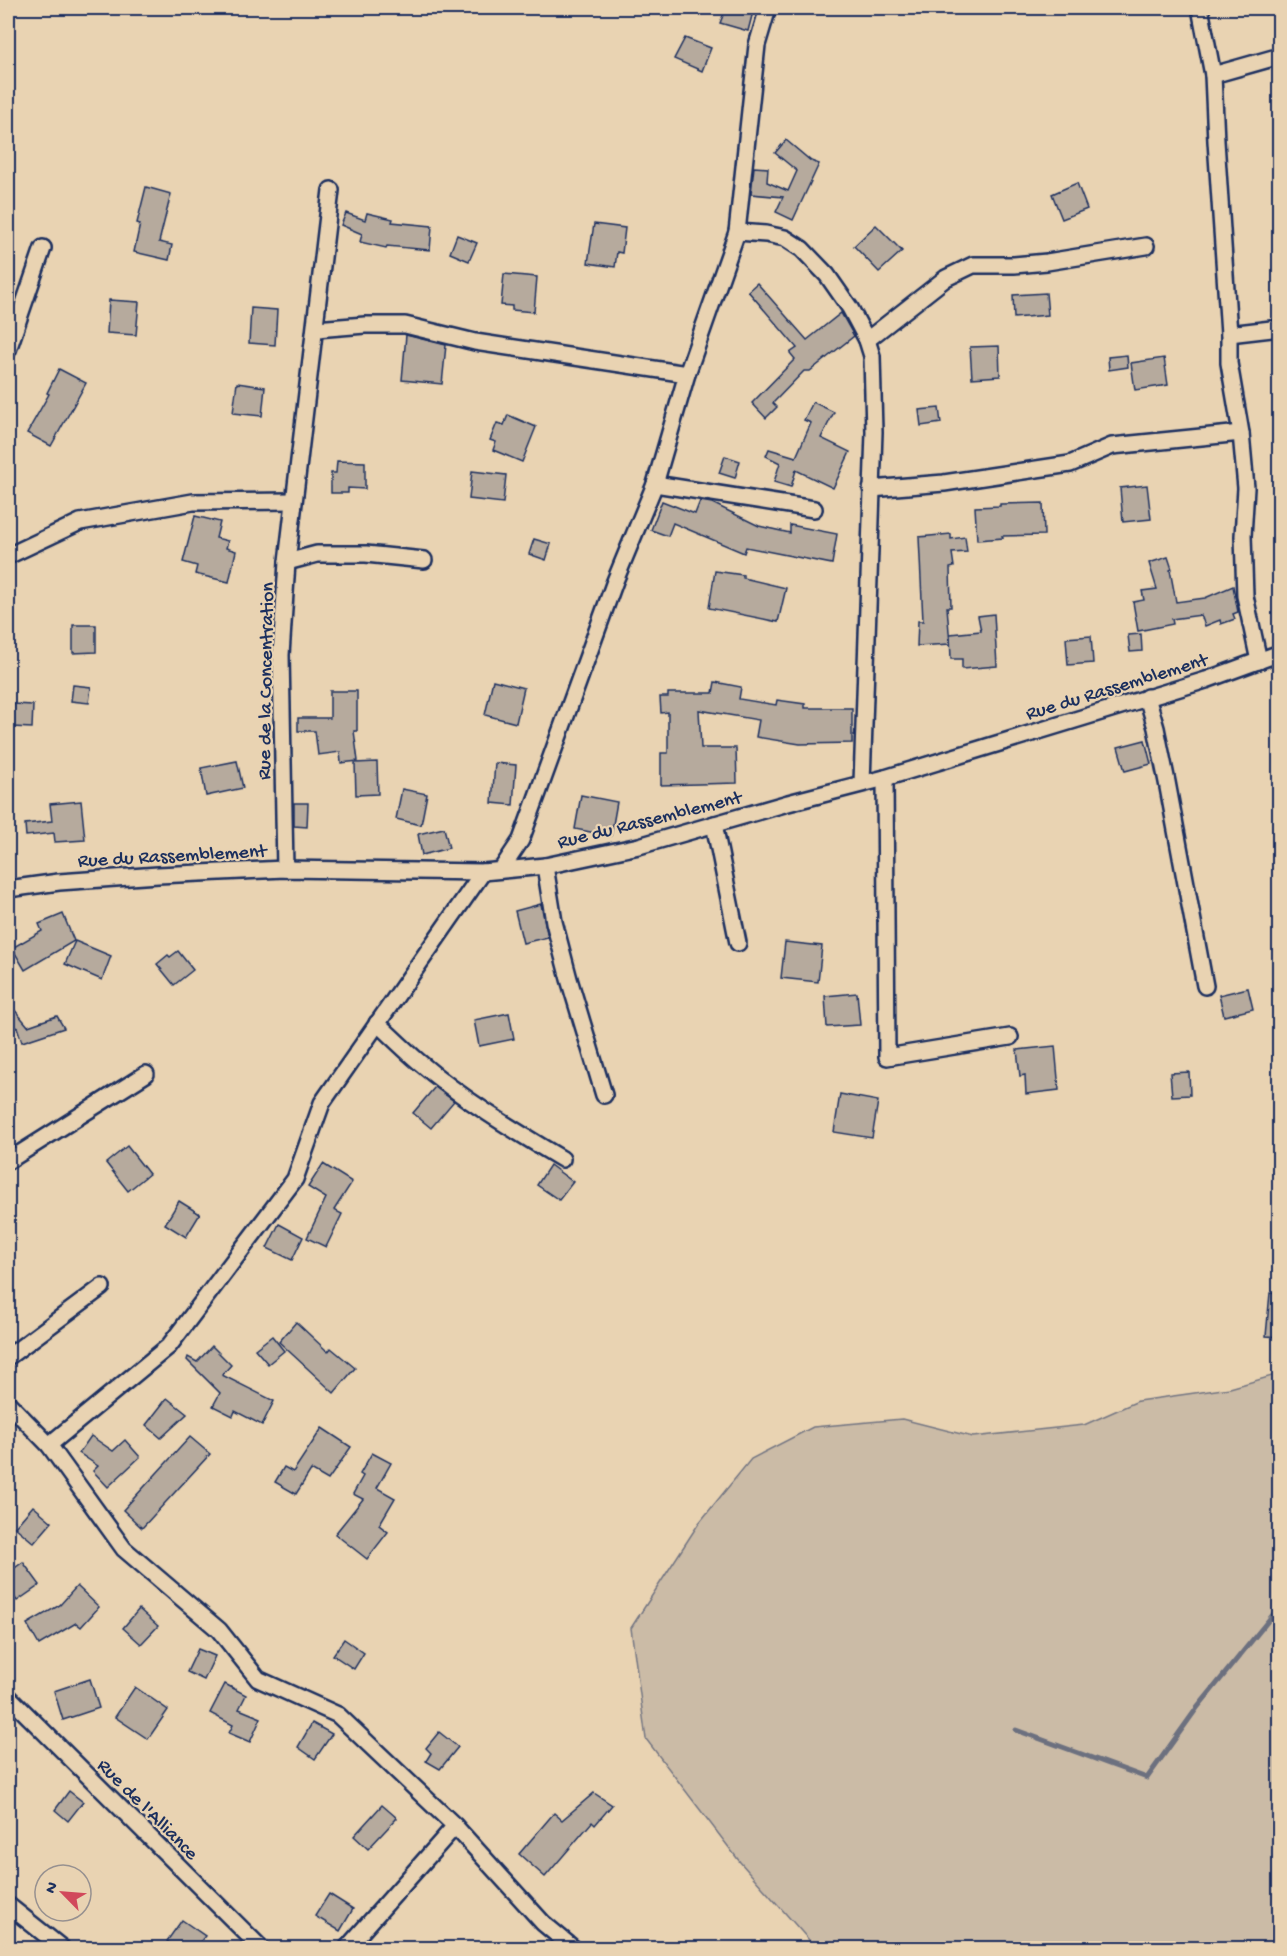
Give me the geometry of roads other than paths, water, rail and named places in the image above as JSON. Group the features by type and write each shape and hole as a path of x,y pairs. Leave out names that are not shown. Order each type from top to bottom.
{"street":[{"path":"501,870 522,840 615,581 656,484 687,374 737,232 758,45 768,8"},
{"path":"1200,8 1213,75 1229,363 1241,433 1246,488 1243,536 1245,596 1259,661"},
{"path":"1213,75 1280,56"},
{"name":"Rue de la Concentration","path":"285,869 280,656 286,562 316,329 331,190"},
{"path":"737,232 785,238 802,249 827,275 850,308 867,340 872,356 875,395 862,783"},
{"path":"867,340 946,278 974,265 1047,262 1146,246"},
{"path":"8,350 43,248"},
{"path":"316,329 405,325 475,342 687,374"},
{"path":"1229,334 1280,328"},
{"path":"871,489 944,483 1070,464 1112,446 1241,433"},
{"path":"656,484 814,509"},
{"path":"8,556 80,522 193,502 293,501"},
{"path":"286,562 317,554 366,554 424,560"},
{"name":"Rue du Rassemblement","path":"8,889 59,882 158,874 285,869 483,872 545,866 639,846 885,778 1206,680 1280,653"},
{"path":"1147,697 1167,782 1205,986"},
{"path":"885,778 887,1057 1010,1037"},
{"path":"714,824 738,943"},
{"path":"545,866 554,922 603,1095"},
{"path":"49,1444 169,1346 296,1179 322,1103 483,872"},
{"path":"377,1023 418,1061 460,1093 562,1159"},
{"path":"8,1161 146,1074"},
{"path":"8,1357 102,1287"},
{"path":"8,1403 49,1444 124,1550 219,1630 258,1679 339,1715 455,1826 543,1923 573,1948"},
{"name":"Rue de l'Alliance","path":"8,1696 261,1948"},
{"path":"347,1948 455,1826"},
{"path":"8,1905 62,1948"}],"waterway":[{"path":"1016,1730 1147,1778 1197,1708 1280,1606"}]}
